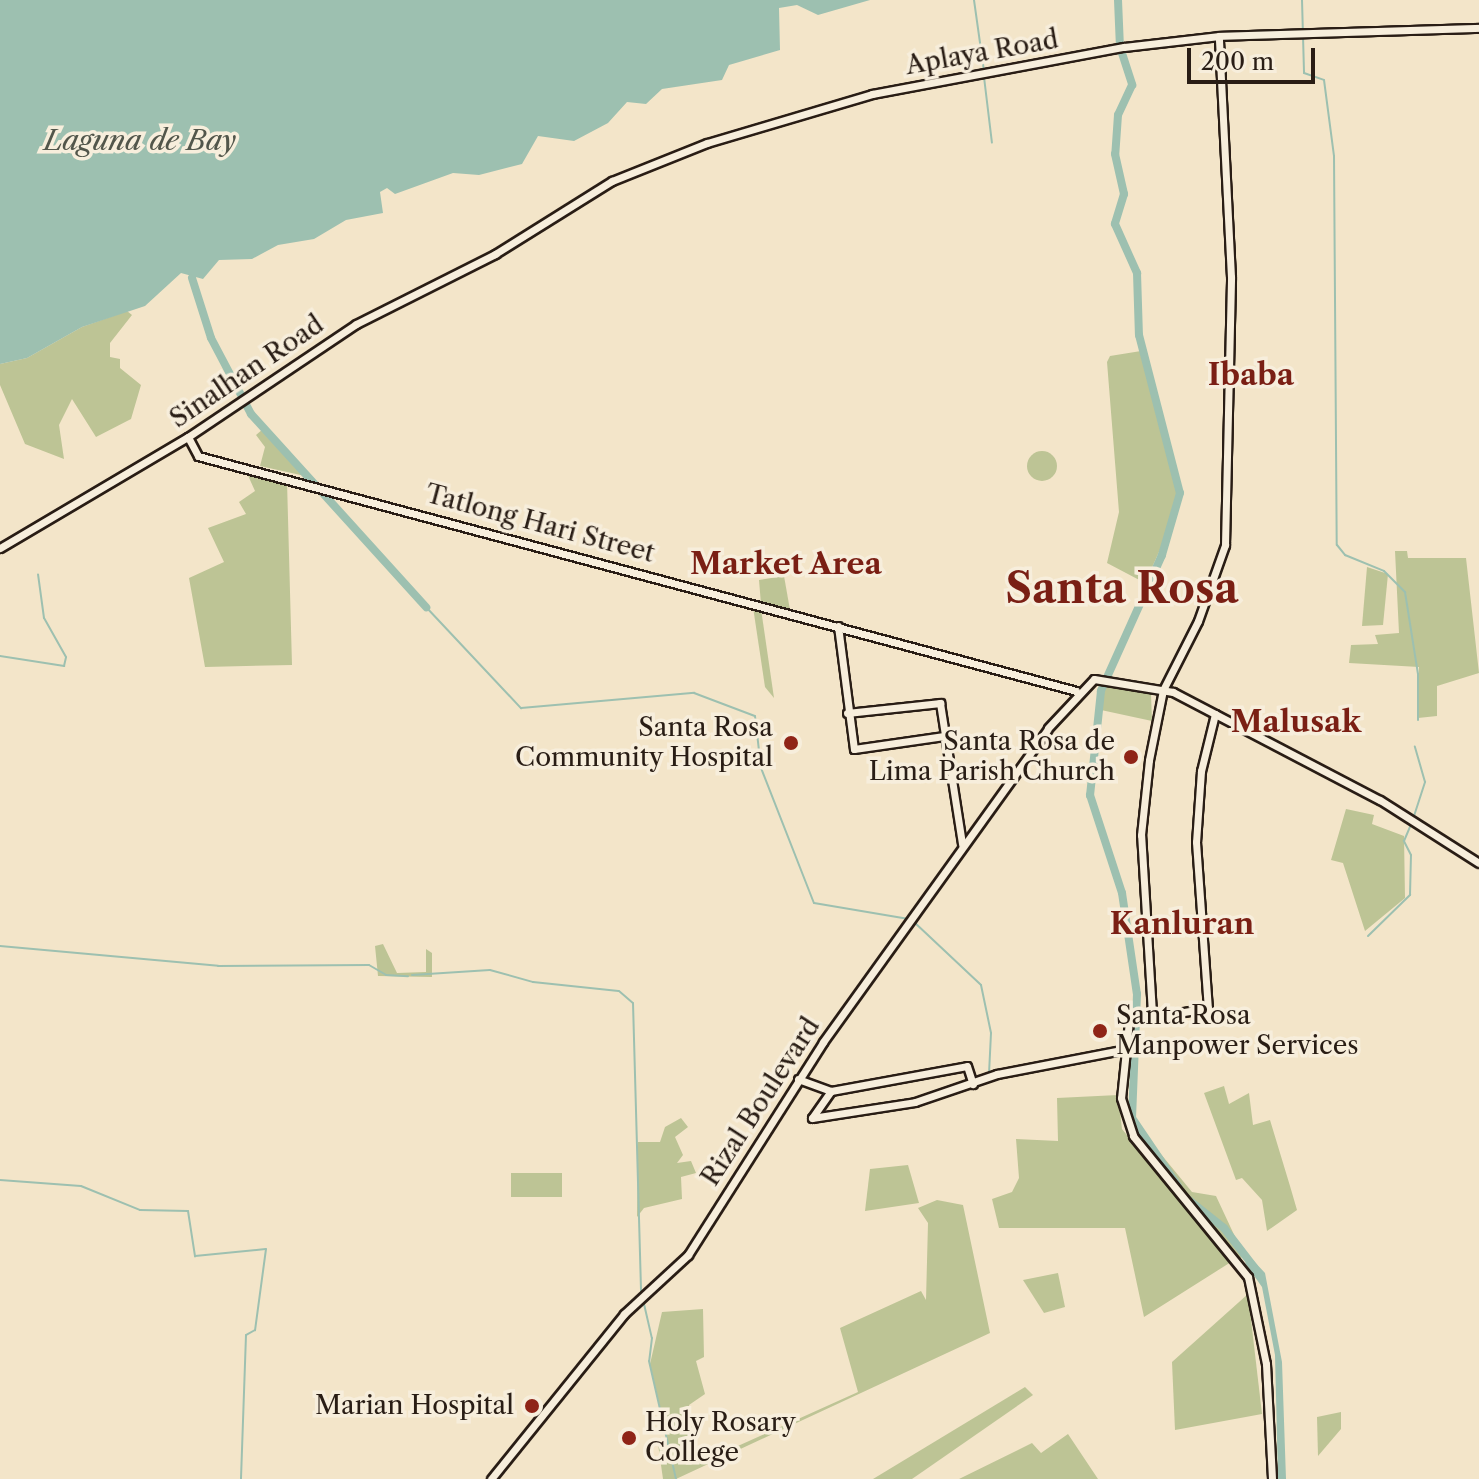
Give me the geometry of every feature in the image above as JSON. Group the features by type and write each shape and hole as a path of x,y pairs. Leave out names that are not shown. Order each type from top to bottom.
{"street":[{"name":"Aplaya Road","path":"519,234 612,181 707,143 820,107 984,70 1219,36 1301,38 1479,28"},
{"path":"1152,1013 1141,835 1163,690 1204,606 1225,545 1232,291 1219,36"},
{"name":"Sinalhan Road","path":"0,548 188,437 356,324 446,281 519,234"},
{"name":"Tatlong Hari Street","path":"188,437 198,456 302,479 1076,691"},
{"path":"838,626 854,749 944,736"},
{"name":"Rizal Boulevard","path":"491,1479 624,1314 688,1255 798,1079 962,844 1076,691 1099,679 1163,690 1215,714 1412,820 1479,863"},
{"path":"847,713 940,703 962,844"},
{"path":"1215,714 1201,771 1196,842 1208,1008 1152,1013 1129,1021 1124,1120 1179,1199 1248,1277 1266,1364 1272,1479"},
{"path":"831,1091 812,1118 915,1102 988,1079 1127,1049"},
{"path":"798,1079 831,1091 967,1066 973,1084"}],"shaded area":[{"path":"127,311 132,315 110,343 110,357 120,359 120,368 141,385 131,419 96,437 72,399 59,425 64,459 25,444 0,385 0,364 27,358 82,327"},
{"path":"1141,351 1177,493 1167,534 1145,583 1107,563 1119,512 1107,362 1110,356"},
{"path":"263,429 305,476 260,466 265,447 256,435"},
{"path":"1042,451 1048,452 1056,460 1056,472 1048,480 1042,481 1036,480 1028,472 1027,466 1028,460 1036,452"},
{"path":"246,471 287,481 292,665 205,667 189,578 224,562 208,528 246,514 239,502 255,491"},
{"path":"1395,551 1407,551 1408,558 1466,558 1479,673 1437,686 1437,716 1418,718 1419,667 1349,663 1351,645 1378,644 1375,635 1399,633"},
{"path":"1367,567 1388,574 1383,625 1362,626"},
{"path":"784,576 790,610 761,604 759,580"},
{"path":"753,607 761,609 774,698 765,687"},
{"path":"1105,685 1151,694 1152,721 1101,710"},
{"path":"1346,809 1374,815 1372,824 1404,836 1405,898 1365,931 1343,863 1331,860"},
{"path":"383,944 397,973 426,972 426,949 432,953 432,977 378,976 375,946"},
{"path":"1224,1086 1229,1104 1249,1093 1253,1125 1270,1120 1290,1186 1297,1210 1267,1231 1262,1200 1242,1178 1236,1180 1204,1093"},
{"path":"1118,1095 1122,1129 1231,1262 1144,1317 1125,1228 999,1228 992,1199 1012,1192 1019,1178 1016,1139 1058,1141 1057,1098"},
{"path":"681,1118 688,1127 675,1137 683,1155 677,1163 691,1161 696,1173 681,1177 682,1199 644,1208 637,1217 638,1142 660,1142 665,1127"},
{"path":"1146,1136 1192,1192 1216,1196 1244,1256 1239,1259 1192,1210 1140,1143"},
{"path":"908,1165 919,1203 865,1211 870,1169"},
{"path":"511,1173 562,1173 562,1197 511,1197"},
{"path":"937,1200 963,1205 990,1333 676,1479 663,1479 658,1444 668,1442 650,1364 662,1312 703,1309 704,1357 696,1361 705,1394 689,1405 700,1463 858,1392 840,1328 921,1291 926,1300 928,1223 918,1208"},
{"path":"1058,1273 1065,1307 1044,1313 1023,1280"},
{"path":"1248,1294 1262,1414 1175,1430 1172,1362"},
{"path":"1025,1387 1033,1395 912,1479 873,1479"},
{"path":"1341,1412 1341,1429 1318,1456 1317,1417"},
{"path":"1068,1434 1098,1479 959,1479 1032,1443 1041,1453"}],"water":[{"name":"Laguna de Bay","path":"0,0 870,0 818,15 797,5 779,8 780,50 729,65 722,80 662,89 646,104 627,102 608,123 574,141 538,136 522,164 479,175 453,173 395,194 387,188 380,192 383,213 346,220 314,239 278,245 252,259 219,260 203,279 181,273 145,306 82,327 27,358 0,364"},
{"path":"1251,1258 1265,1273 1282,1362 1286,1479 1278,1479 1275,1355 1262,1287 1245,1263"}],"waterway":[{"path":"974,0 984,71"},
{"path":"1118,0 1120,47 1132,85 1118,115 1115,154 1124,194 1115,224 1137,273 1139,335 1180,493 1162,555 1101,691 1090,795 1122,893 1137,994 1132,1118 1178,1186"},
{"path":"1302,0 1304,73 1324,80 1334,156 1337,545 1345,555 1384,571 1405,592 1418,674 1418,720"},
{"path":"984,77 992,143"},
{"path":"192,278 211,338 251,414 426,607"},
{"path":"0,656 64,666 66,657 44,618 38,574"},
{"path":"426,607 521,708 694,693 755,716 761,768 814,903 909,919"},
{"path":"1414,816 1425,782 1415,746"},
{"path":"1368,936 1410,895 1411,855 1404,841 1412,822"},
{"path":"914,922 981,985 991,1033 989,1074"},
{"path":"0,946 218,966 369,965 386,975 408,976"},
{"path":"412,975 490,970 533,982 619,991 633,1003 641,1294"},
{"path":"0,1180 81,1186 140,1210 188,1211 195,1256 266,1249 255,1330 246,1335 241,1479"},
{"path":"1189,1200 1224,1228 1254,1267"},
{"path":"644,1304 652,1338 649,1361 676,1479"}],"place":[{"name":"Santa Rosa Community Hospital","path":"791,743"},
{"name":"Santa Rosa de Lima Parish Church","path":"1131,757"},
{"name":"Santa Rosa Manpower Services","path":"1100,1031"},
{"name":"Marian Hospital","path":"532,1406"},
{"name":"Holy Rosary College","path":"629,1438"}],"district":[{"name":"Ibaba","path":"1251,375"},
{"name":"Market Area","path":"786,564"},
{"name":"Santa Rosa","path":"1122,588"},
{"name":"Malusak","path":"1296,722"},
{"name":"Kanluran","path":"1182,924"}]}
